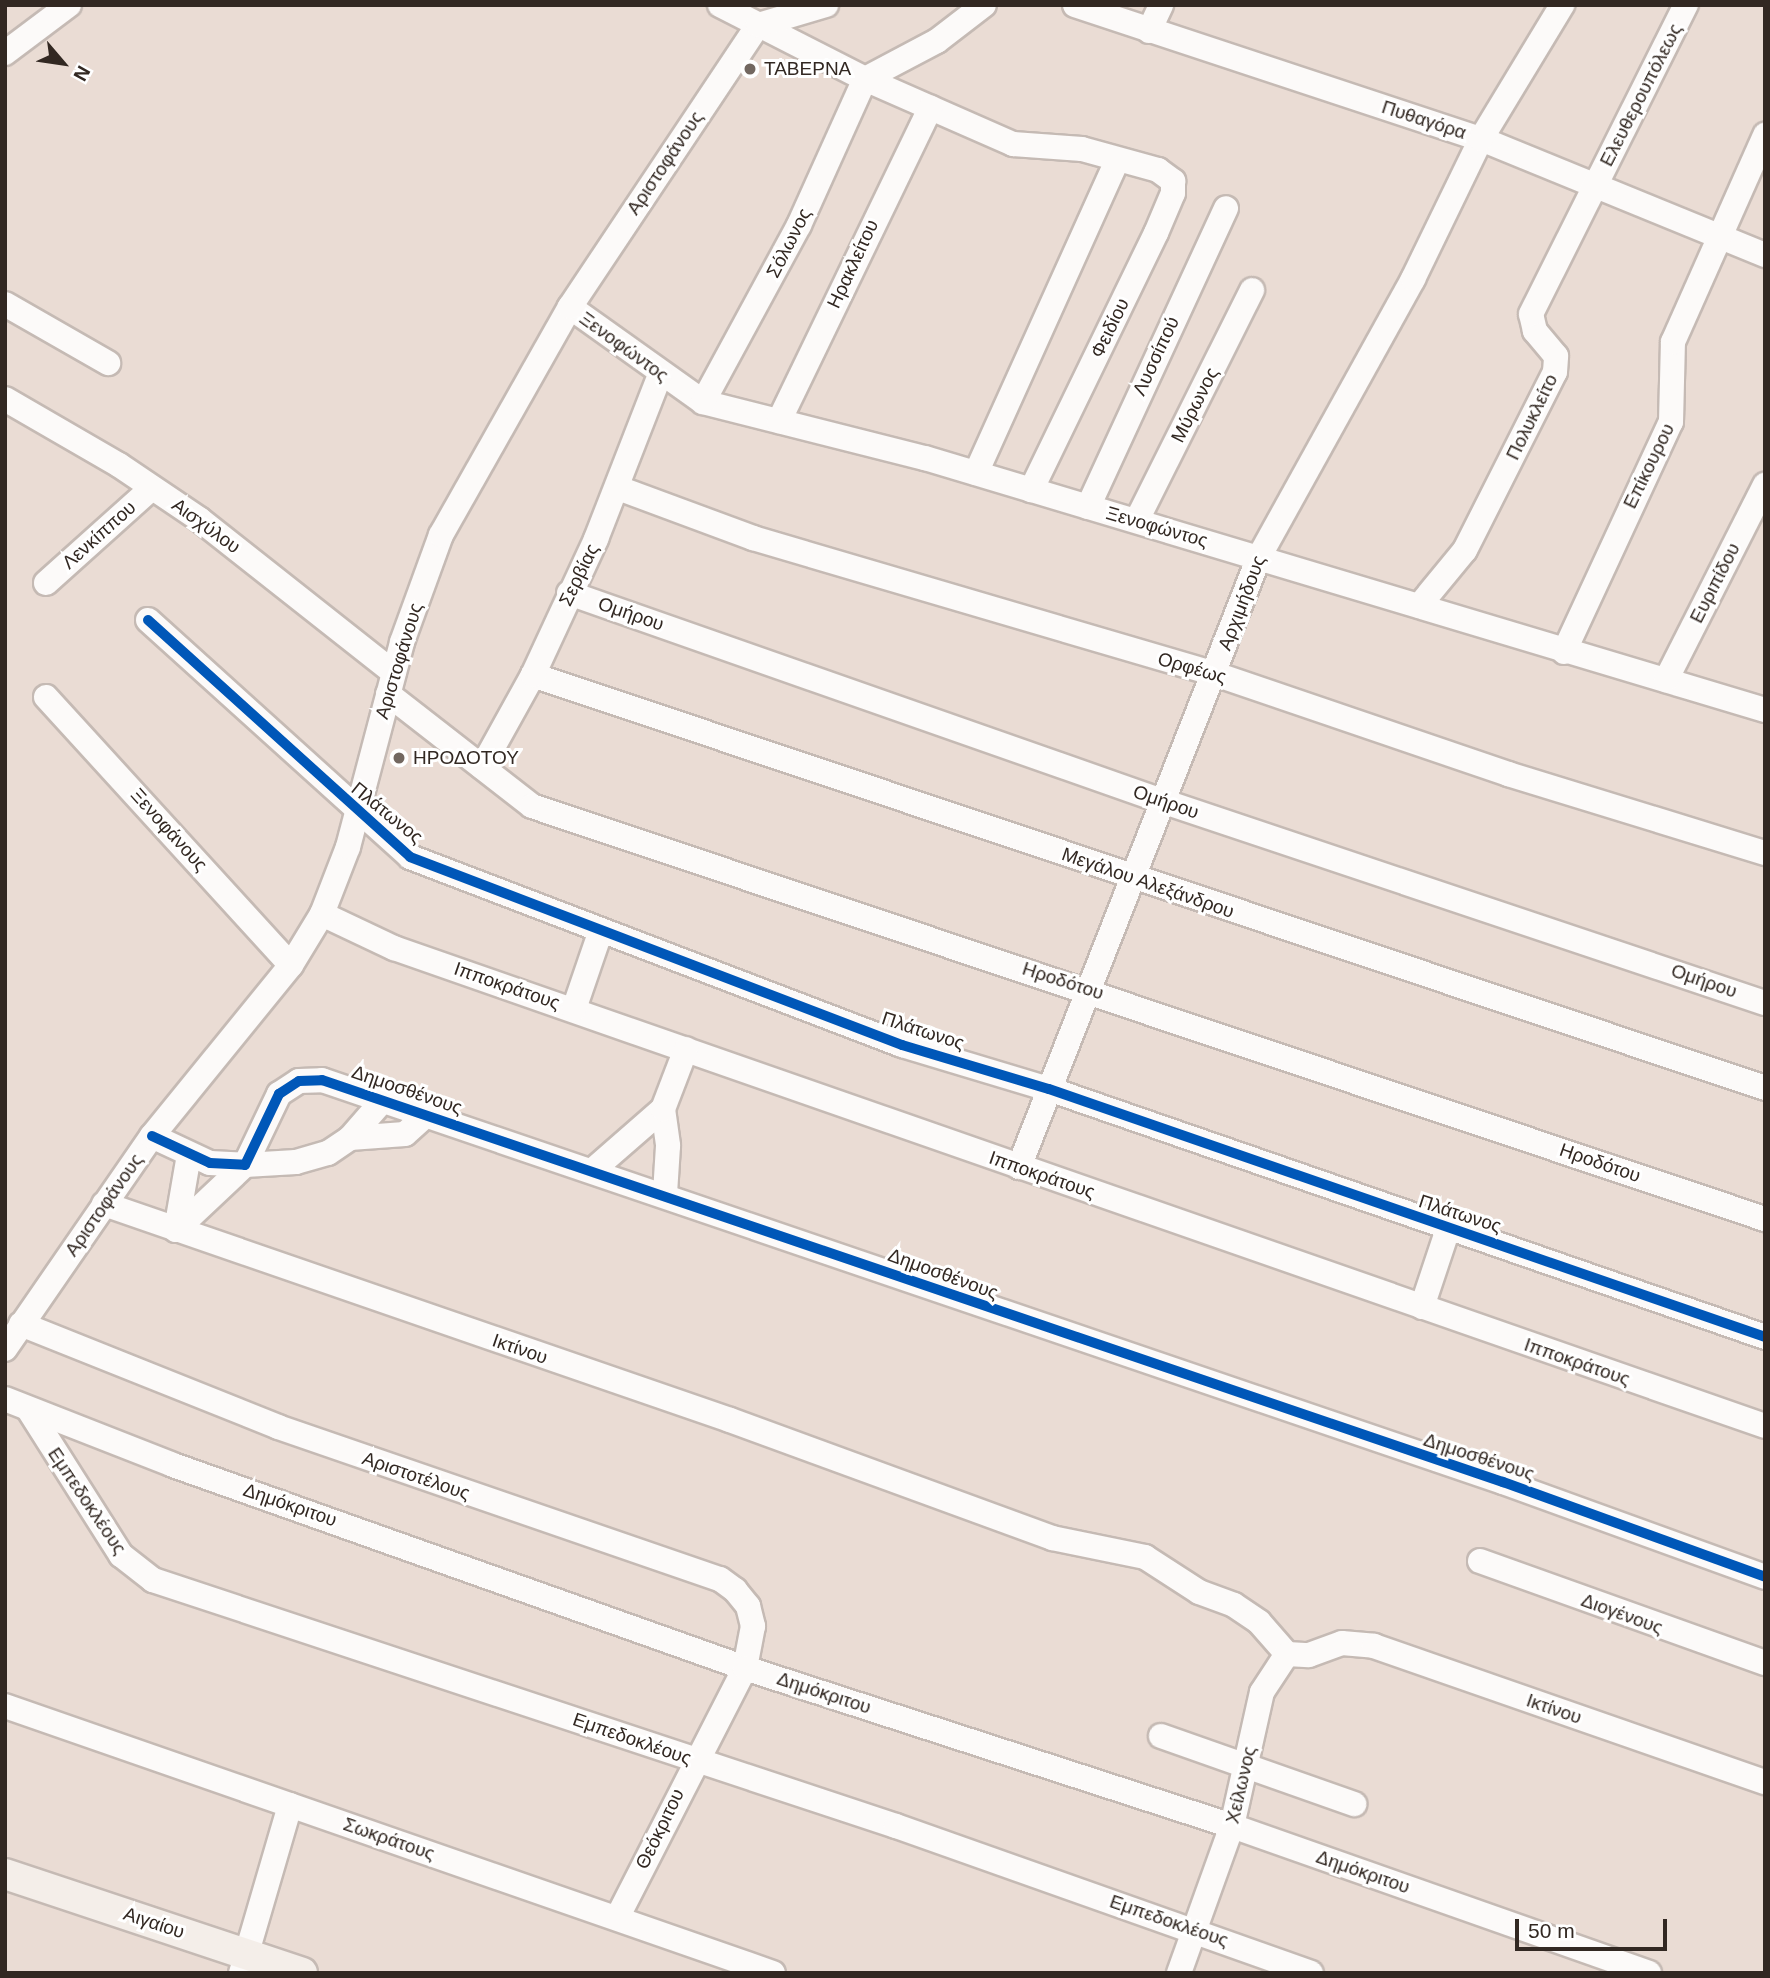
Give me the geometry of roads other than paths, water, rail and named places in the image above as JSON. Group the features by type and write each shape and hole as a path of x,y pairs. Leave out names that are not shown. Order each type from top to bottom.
{"main road":[{"name":"Αιγαίου","path":"5,1874 243,1963 302,1973"}],"street":[{"path":"5,53 69,5"},
{"path":"720,5 865,79 1016,145 1078,148 1117,160 976,473"},
{"path":"758,25 827,5"},
{"path":"865,79 937,41 984,5"},
{"name":"Πυθαγόρα","path":"1075,5 1481,139 1765,255"},
{"path":"1149,31 1161,5"},
{"name":"Αρχιμήδους","path":"1019,1167 1259,557 1413,279 1481,139 1562,5"},
{"name":"Ελευθερουπόλεως","path":"1596,185 1686,5"},
{"name":"Αριστοφάνους","path":"5,1349 152,1136 291,964 323,914 356,813 391,683 441,535 570,307 758,25"},
{"name":"Σόλωνος","path":"704,402 799,225 865,79"},
{"name":"Ηρακλείτου","path":"779,421 930,108"},
{"name":"Επίκουρου","path":"1564,652 1672,419 1671,345 1717,234 1765,135"},
{"name":"Φειδίου","path":"1031,490 1173,192 1173,181 1158,170 1117,160"},
{"name":"Πολυκλείτο","path":"1419,606 1465,550 1555,372 1556,356 1535,331 1531,314 1596,185"},
{"name":"Λυσσίπού","path":"1088,507 1226,208"},
{"name":"Μύρωνος","path":"1137,520 1252,290"},
{"path":"5,304 108,363"},
{"name":"Ξενοφώντος","path":"570,307 660,375 704,402 976,473 1564,652 1765,710"},
{"name":"Σερβίας","path":"482,767 533,675 618,488 660,375"},
{"name":"Αισχύλου","path":"5,399 152,488 276,578 391,683"},
{"name":"Ευριπίδου","path":"1666,680 1765,485"},
{"name":"Λενκίππου","path":"46,583 152,488"},
{"name":"Ορφέως","path":"618,488 753,538 1215,674 1508,774 1765,853"},
{"name":"Ομήρου","path":"569,593 1162,801 1765,1003"},
{"name":"Πλάτωνος","path":"148,620 356,813 410,857 902,1045 1049,1089 1448,1229 1765,1336"},
{"name":"Μεγάλου Αλεξάνδρου","path":"533,675 782,756 1132,878 1765,1088"},
{"name":"Ηροδότου","path":"391,683 482,767 532,806 1088,989 1765,1219"},
{"name":"Ξενοφάνους","path":"46,697 291,964"},
{"name":"Ιπποκράτους","path":"323,914 394,948 1765,1426"},
{"path":"574,1009 601,930"},
{"path":"593,1170 663,1109 686,1049"},
{"name":"Δημοσθένους","path":"245,1165 266,1117 289,1086 322,1080 666,1194 1765,1577"},
{"path":"152,1136 189,1154 226,1167 315,1158 350,1138 383,1100"},
{"path":"663,1109 668,1146 666,1194"},
{"path":"350,1138 405,1134 426,1115"},
{"path":"176,1230 189,1154"},
{"path":"176,1230 245,1165"},
{"name":"Ικτίνου","path":"104,1204 934,1494 1052,1538 1144,1557 1199,1592 1218,1596 1251,1616 1287,1654 1309,1655 1342,1643 1374,1646 1765,1782"},
{"path":"1422,1307 1448,1229"},
{"name":"Αριστοτέλους","path":"21,1324 132,1372 411,1475 720,1579 748,1606 753,1626 746,1668"},
{"name":"Δημόκριτου","path":"5,1399 29,1410 746,1668 1232,1826 1649,1973"},
{"name":"Εμπεδοκλέους","path":"29,1410 86,1504 121,1555 143,1575 1197,1930 1311,1973"},
{"name":"Διογένους","path":"1480,1561 1765,1663"},
{"name":"Χείλωνος","path":"1179,1973 1197,1930 1232,1826 1262,1692 1287,1654"},
{"name":"Θεόκριτου","path":"617,1918 694,1760 746,1668"},
{"name":"Σωκράτους","path":"5,1706 617,1918 762,1971"},
{"path":"1161,1736 1354,1804"},
{"path":"243,1963 290,1805"}],"place":[{"name":"ΤΑΒΕΡΝΑ","path":"750,69"},
{"name":"ΗΡΟΔΟΤΟΥ","path":"399,758"}]}
